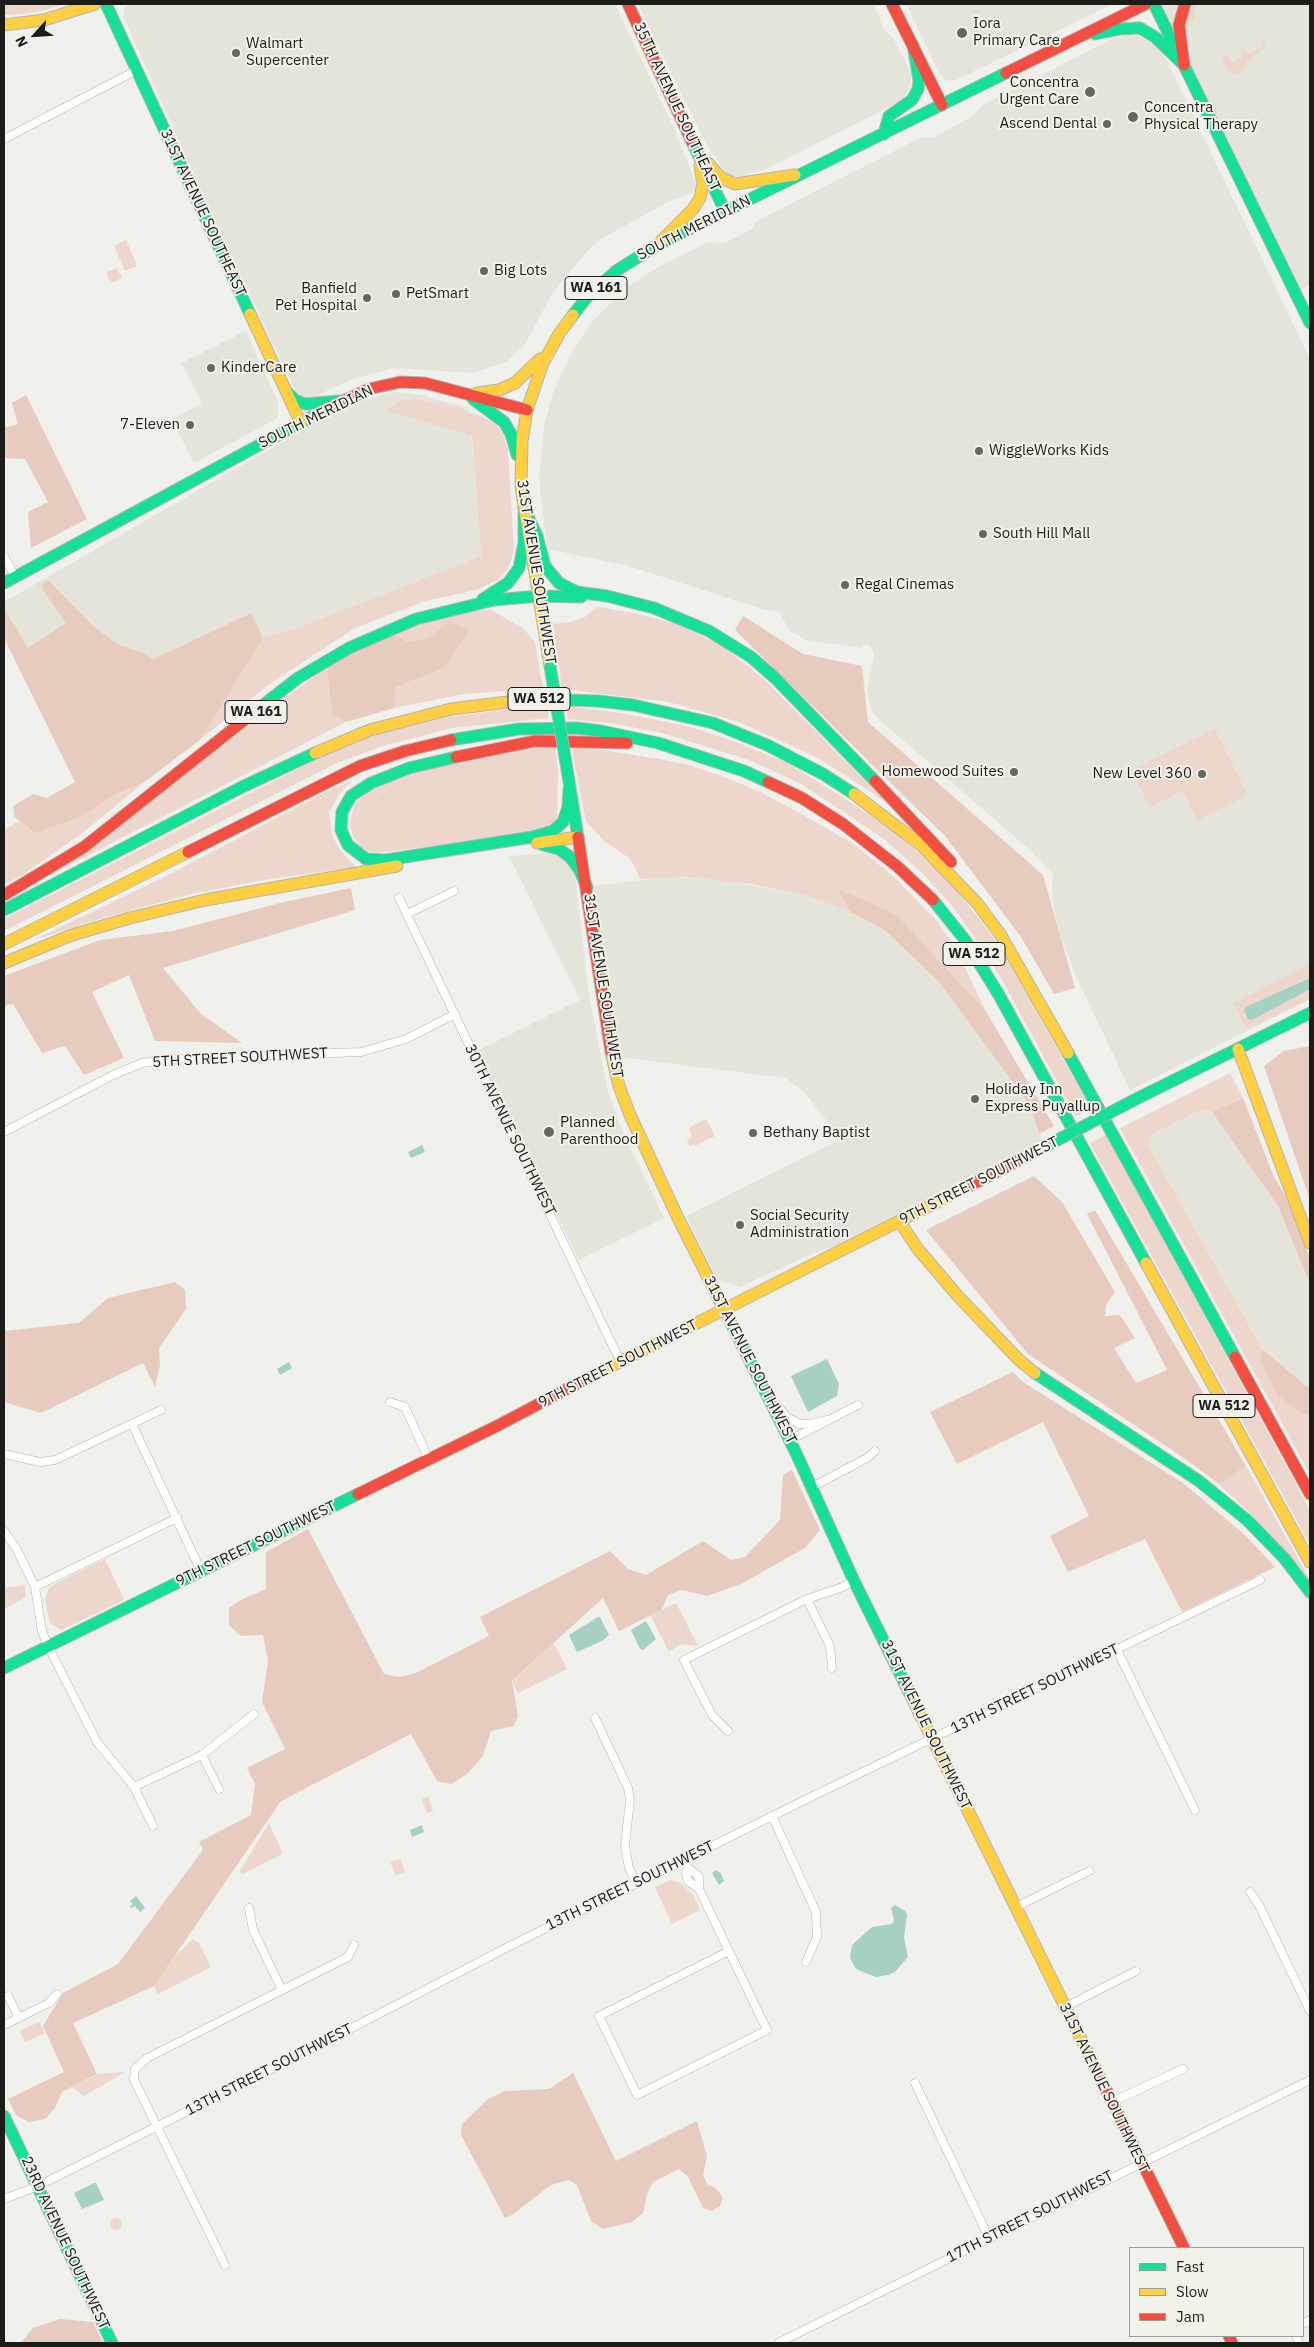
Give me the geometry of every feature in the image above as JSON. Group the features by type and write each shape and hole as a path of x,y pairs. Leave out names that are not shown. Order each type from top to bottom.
{"main road":[{"path":"4,25 58,17 95,4"},
{"name":"31ST AVENUE SOUTHEAST","path":"106,4 300,422"},
{"name":"35TH AVENUE SOUTHEAST","path":"628,4 725,211"},
{"path":"892,4 942,105"},
{"name":"SOUTH MERIDIAN","path":"4,583 300,422 340,401 374,388 400,382 425,383 527,410 536,378 550,348 568,320 597,287 626,263 657,245 725,211 1146,4"},
{"path":"1154,4 1310,324"},
{"path":"1184,65 1179,25 1185,4"},
{"path":"1078,37 1120,29 1140,28 1155,37 1184,65"},
{"path":"884,134 889,116 912,100 918,89 919,80 913,45"},
{"path":"697,150 720,177 736,184 802,173"},
{"path":"657,245 693,209 702,195 703,184 697,150"},
{"path":"464,393 499,390 515,383 526,375 550,348"},
{"path":"286,391 295,400 305,404 340,401"},
{"path":"464,393 504,422 514,441 520,472"},
{"name":"31ST AVENUE SOUTHWEST","path":"527,410 520,472 524,508 587,887 612,1056 619,1086 636,1130 790,1440 854,1581 1183,2247"},
{"path":"524,508 537,536 541,556 552,576 569,589 654,608 709,631 751,657 775,678 844,748 954,866 991,913 1017,956 1022,971"},
{"path":"464,606 500,589 514,576 522,560 524,508"},
{"path":"539,596 612,598"},
{"name":"WA 161","path":"4,895 84,847 310,670 349,648 394,627 437,612 494,600 539,596"},
{"name":"WA 512","path":"4,910 242,787 370,730 413,718 481,704 539,699 579,700 662,710 713,724 767,745 823,774 872,806 921,845 977,903 1022,971 1310,1494"},
{"name":"WA 512","path":"4,944 360,766 405,752 484,734 543,727 602,732 658,743 744,771 802,798 844,824 898,867 938,905 965,940 987,974 1310,1562"},
{"path":"570,789 568,807 563,822 553,831 532,837 386,860 366,859 356,853 348,845 341,830 344,806 355,793 380,779 420,765 502,746 535,741 658,743"},
{"path":"4,963 69,936 130,918 196,903 520,845 578,837"},
{"path":"520,845 546,845 562,850 577,865 587,887"},
{"name":"9TH STREET SOUTHWEST","path":"4,1668 429,1460 620,1361 900,1222 1138,1098 1310,1013"},
{"path":"1238,1049 1310,1243"},
{"path":"900,1222 917,1248 1019,1360 1049,1383 1198,1481 1248,1520 1284,1558 1310,1592"},
{"name":"23RD AVENUE SOUTHWEST","path":"4,2116 112,2343"}],"street":[{"path":"4,139 137,70"},
{"path":"4,556 15,577"},
{"path":"407,914 454,891"},
{"name":"30TH AVENUE SOUTHWEST","path":"399,898 620,1361"},
{"name":"5TH STREET SOUTHWEST","path":"4,1132 104,1079 142,1064 170,1059 360,1052 406,1039 455,1014"},
{"path":"764,1388 781,1410 793,1421 804,1425 827,1420"},
{"path":"390,1402 405,1407 429,1460"},
{"path":"790,1440 858,1405"},
{"path":"4,1454 40,1462 54,1460 160,1410"},
{"path":"132,1424 201,1570"},
{"path":"812,1487 867,1458 876,1451"},
{"path":"35,1587 177,1518"},
{"path":"4,1531 16,1548 35,1587 42,1631 48,1646 97,1742 134,1787 153,1826"},
{"name":"13TH STREET SOUTHWEST","path":"4,2199 38,2186 636,1883 1260,1580"},
{"path":"728,1731 712,1715 684,1660 807,1599 840,1588 854,1581"},
{"path":"807,1599 830,1646 832,1668"},
{"path":"1117,1650 1194,1810"},
{"path":"134,1787 202,1755 254,1714"},
{"path":"595,1718 628,1788 630,1800 625,1846 628,1868 636,1883"},
{"path":"202,1755 219,1788"},
{"path":"772,1816 816,1912 817,1937 806,1962"},
{"path":"684,1860 688,1868 699,1876 699,1889 729,1951 767,2030 637,2095 599,2016 729,1951"},
{"path":"688,1868 686,1873 688,1881 699,1889"},
{"path":"1016,1907 1089,1872"},
{"path":"1250,1892 1268,1923 1310,2011"},
{"path":"249,1908 253,1930 282,1990"},
{"path":"225,2265 133,2076 138,2065 147,2058 348,1957 354,1945"},
{"path":"1065,2007 1136,1971"},
{"path":"4,2025 49,2003 57,1994"},
{"path":"8,1996 19,2018"},
{"path":"1112,2102 1183,2069"},
{"name":"17TH STREET SOUTHWEST","path":"778,2343 1140,2162 1310,2080"},
{"path":"915,2083 990,2238"}],"shaded area":[{"path":"4,4 66,4 33,13 4,15"},
{"path":"129,4 615,4 676,133 697,186 695,191 668,202 601,239 591,247 553,292 525,344 507,361 475,373 393,368 353,379 313,397 302,397 297,394 217,225 123,16 125,7"},
{"path":"638,4 874,4 884,30 893,38 911,72 911,85 903,100 766,169 741,176 733,176 724,171 704,140"},
{"path":"906,4 1113,4 951,81 946,80 939,72"},
{"path":"1153,4 1310,4 1310,285 1295,292"},
{"path":"1193,4 1197,4 1194,11 1195,20 1190,22 1192,25 1186,28"},
{"path":"1132,34 1150,40 1165,57 1310,359 1310,999 1130,1090 1076,976 1059,931 1052,896 1053,874 1030,850 875,716 871,709 867,692 874,655 871,647 866,643 861,648 806,640 790,631 779,612 762,609 626,565 547,549 539,476 545,422 553,393 563,370 574,348 593,321 626,288 662,265 707,243 716,242 723,244 752,229 755,222 922,137 933,138 973,116 981,106 1112,39"},
{"path":"1265,41 1265,47 1247,62 1243,71 1235,75 1229,73 1222,59 1223,57 1228,55 1232,62 1243,57 1240,50 1244,48 1247,54 1262,48 1260,43"},
{"path":"126,240 137,266 125,271 114,246"},
{"path":"117,268 122,278 111,283 106,273"},
{"path":"246,331 278,402 278,418 194,463 172,419 202,404 182,363"},
{"path":"398,392 425,396 469,408 481,556 297,628 263,638 250,613 47,709 4,624 4,602 343,407 377,396"},
{"path":"26,395 87,519 31,548 28,512 48,502 25,459 4,458 4,428 18,424 12,403"},
{"path":"416,399 458,408 485,418 496,424 503,434 508,451 514,551 508,569 496,581 476,590 425,601 355,628 268,685 200,740 263,638 297,628 481,556 472,436 385,410 401,401"},
{"path":"48,580 93,626 117,644 144,653 153,659 251,613 263,638 200,740 143,783 116,794 78,818 35,833 14,816 13,806 33,794 47,798 75,782 4,638 4,609 28,648 66,623 42,589 42,584"},
{"path":"597,607 634,613 673,623 721,645 764,679 885,801 820,759 739,722 669,702 562,689 553,624 571,622 585,617"},
{"path":"491,610 524,629 535,643 543,688 464,694 394,708 396,687 444,668 448,622 430,637 408,642 390,632 473,611"},
{"path":"743,616 803,654 862,666 868,722 1043,875 1075,988 1054,994 1021,937 945,836 735,630"},
{"path":"448,622 469,629 444,668 396,687 394,708 346,722 332,713 327,667 389,632 408,642 430,637"},
{"path":"327,667 332,713 346,722 46,877"},
{"path":"565,706 621,713 687,726 736,742 788,763 883,823 920,854 953,886 988,930 1006,958 1091,1109 1076,1116 1001,978 973,935 950,903 921,872 884,839 803,785 752,761 666,734 617,724 568,719"},
{"path":"511,709 548,709 548,718 452,728 383,746 339,762 4,931 4,919 323,756 365,738 410,726 447,717"},
{"name":"New Level 360","path":"1215,729 1248,795 1197,820 1183,791 1150,807 1131,770"},
{"path":"571,745 689,765 722,776 763,793 851,842 894,877 937,921 958,953 985,1010 896,914 837,890 849,911 811,897 752,884 687,877 640,879 628,857 605,842 586,821"},
{"path":"555,746 558,771 557,820 550,827 442,845 385,852 372,852 362,848 353,837 350,823 354,805 365,794 398,777 499,752"},
{"path":"352,781 340,793 329,813 332,835 340,850 356,867 270,879 196,893 106,917 34,940 170,874 330,790"},
{"path":"143,783 85,831 24,874 4,885 4,830 20,821 35,833 78,818 116,794"},
{"path":"553,853 568,862 575,874 589,996 607,1088 621,1128 664,1218 579,1260 477,1051 580,1000 509,856"},
{"path":"666,877 724,880 811,897 849,911 886,931 939,982 1031,1107 1039,1134 1046,1146 882,1231 814,1253 740,1287 721,1281 715,1275 686,1216 841,1139 805,1093 786,1078 612,1056 587,887"},
{"path":"351,888 355,910 163,968 201,1014 242,1043 155,1041 129,975 92,992 124,1058 84,1075 65,1046 42,1053 13,1004 4,1006 4,976 100,940 173,931 284,902"},
{"path":"837,889 896,914 985,1010 1054,1126 1039,1134 1031,1107 939,982 886,931 849,911"},
{"path":"1310,964 1310,999 1247,1029 1233,1003"},
{"path":"1310,978 1310,989 1252,1020 1248,1019 1244,1011 1246,1007"},
{"path":"1310,1046 1310,1200 1264,1066 1284,1051"},
{"path":"1230,1073 1243,1098 1212,1112 1201,1110 1150,1135 1148,1145 1262,1349 1260,1360 1303,1414 1310,1415 1310,1474 1120,1128"},
{"path":"1243,1098 1274,1177 1286,1197 1310,1258 1310,1284 1278,1206 1212,1112"},
{"path":"1201,1110 1212,1112 1278,1206 1310,1284 1310,1389 1262,1349 1148,1145 1150,1135"},
{"path":"706,1119 715,1136 695,1146 694,1144 689,1146 687,1140 692,1137 689,1128"},
{"path":"1106,1135 1310,1510 1310,1545 1090,1143"},
{"path":"422,1145 425,1152 411,1158 408,1152"},
{"path":"1034,1176 1062,1202 1115,1292 1106,1305 1105,1316 1120,1315 1135,1338 1114,1348 1136,1383 1167,1370 1087,1214 1095,1210 1246,1466 1219,1484 1184,1458 1028,1354 926,1230"},
{"path":"175,1282 185,1290 186,1309 159,1348 160,1365 155,1387 143,1363 41,1413 4,1402 4,1331 79,1323 108,1298"},
{"path":"1262,1349 1310,1389 1310,1415 1303,1414 1279,1396 1260,1360"},
{"path":"827,1359 839,1384 837,1396 808,1412 791,1376"},
{"path":"289,1362 292,1368 280,1375 277,1369"},
{"path":"1013,1372 1023,1382 1183,1483 1245,1535 1275,1567 1182,1612 1145,1539 1068,1572 1050,1536 1089,1516 1043,1422 957,1464 930,1412"},
{"path":"1246,1466 1310,1580 1310,1584 1252,1515 1219,1484"},
{"path":"792,1470 820,1530 805,1548 741,1584 707,1596 682,1590 668,1595 662,1610 619,1631 603,1598 512,1681 518,1716 514,1726 491,1731 483,1756 467,1774 451,1784 437,1781 411,1734 281,1801 154,1986 73,2023 97,2074 62,2092 55,2108 45,2119 29,2122 16,2115 8,2099 64,2072 43,2026 63,1993 118,1964 203,1850 199,1842 251,1815 255,1784 247,1768 285,1749 262,1702 268,1661 263,1635 241,1636 229,1625 229,1608 243,1599 266,1589 266,1552 308,1529 384,1674 399,1677 416,1673 489,1636 480,1617 610,1551 628,1569 646,1575 703,1541 731,1560 745,1557 780,1520 783,1475"},
{"path":"105,1559 124,1600 61,1630 50,1623 45,1600 49,1587"},
{"path":"25,1585 26,1597 4,1609 4,1588"},
{"path":"676,1603 698,1646 680,1644 669,1652 651,1616"},
{"path":"600,1617 609,1635 602,1641 577,1652 569,1635"},
{"path":"646,1621 656,1639 643,1650 640,1649 631,1630"},
{"path":"554,1643 567,1669 518,1693 512,1682"},
{"path":"428,1796 433,1811 427,1813 422,1799"},
{"path":"269,1823 283,1854 242,1874 240,1871"},
{"path":"422,1825 424,1832 412,1837 410,1830"},
{"path":"400,1859 405,1872 396,1876 390,1862"},
{"path":"716,1870 721,1873 724,1881 719,1885 712,1873"},
{"path":"671,1880 681,1883 694,1896 700,1910 672,1924 655,1887"},
{"path":"136,1896 145,1908 140,1912 135,1906 131,1908 130,1906 133,1904 130,1901"},
{"path":"895,1905 905,1911 907,1915 904,1938 908,1957 895,1972 888,1975 876,1977 856,1969 850,1958 852,1945 872,1927 892,1924 894,1920 891,1908"},
{"path":"193,1939 199,1943 211,1967 158,1994 154,1986 175,1956"},
{"path":"39,2022 45,2033 25,2042 20,2031"},
{"path":"125,2072 84,2096 72,2087 99,2074"},
{"path":"573,2073 616,2161 697,2121 707,2156 703,2176 708,2185 716,2188 723,2198 720,2206 712,2211 703,2208 688,2177 679,2169 653,2182 647,2194 643,2213 632,2222 603,2229 591,2221 577,2185 569,2180 551,2185 512,2215 505,2218 461,2135 462,2124 488,2099 505,2091 549,2089"},
{"path":"96,2183 104,2200 82,2209 74,2193"},
{"path":"114,2218 118,2218 122,2224 118,2230 114,2230 110,2226 110,2222"},
{"path":"60,2319 93,2322 103,2343 21,2343 33,2328"}],"traffic: fast":[{"path":"106,4 250,314"},
{"path":"1154,4 1310,323"},
{"path":"1095,34 1120,29 1140,28 1155,37 1184,65"},
{"path":"884,134 889,116 912,100 918,89 919,80 913,45"},
{"path":"573,315 587,297 616,271 657,245 1006,73"},
{"path":"692,142 725,211"},
{"path":"288,393 295,400 305,404 339,401"},
{"path":"473,399 504,422 511,434 517,455"},
{"path":"4,583 324,410"},
{"path":"524,508 537,536 545,566 559,583 577,592 607,596 654,608 709,631 751,657 775,678 875,781"},
{"path":"483,599 508,583 519,568 524,543 524,513"},
{"path":"262,706 298,678 349,648 416,619 494,600 539,596 581,597"},
{"path":"550,666 565,757"},
{"path":"516,701 539,699 598,701 633,705 713,723 767,745 823,774 854,794"},
{"path":"451,740 519,729 577,728 601,731 658,743 744,771 768,782"},
{"path":"4,910 242,787 315,753"},
{"path":"456,757 409,768 371,783 351,796 342,812 341,830 348,845 366,859 386,860 532,837 553,831 563,822 568,807 569,789"},
{"path":"565,757 578,837"},
{"path":"543,845 559,849 570,857 579,869 587,887"},
{"path":"933,900 965,940 999,995 1146,1263"},
{"path":"1138,1098 1310,1013"},
{"path":"1068,1053 1235,1357"},
{"path":"1046,1146 1138,1098"},
{"path":"731,1323 796,1453 854,1581 915,1704"},
{"path":"1035,1373 1199,1481 1247,1520 1284,1558 1310,1592"},
{"path":"4,1668 358,1494"},
{"path":"4,2116 112,2343"}],"traffic: slow":[{"path":"4,25 44,20 95,4"},
{"path":"708,163 720,177 735,184 795,175"},
{"path":"661,241 693,209 700,198 703,184 700,166"},
{"path":"250,314 301,423"},
{"path":"550,666 521,487 522,441 527,410 543,363 559,334 573,315"},
{"path":"477,393 499,390 515,383 540,359"},
{"path":"315,753 370,730 451,709 516,701"},
{"path":"854,794 921,845 977,903 1000,934 1068,1053"},
{"path":"537,843 578,837"},
{"path":"4,944 188,852"},
{"path":"4,963 69,936 130,918 205,900 397,866"},
{"path":"1238,1049 1310,1243"},
{"path":"611,1052 619,1086 630,1115 678,1218 731,1323"},
{"path":"582,1381 971,1185"},
{"path":"900,1222 917,1248 957,1295 1019,1360 1035,1373"},
{"path":"1146,1263 1310,1562"},
{"path":"915,1704 1102,2081"}],"traffic: jam":[{"path":"628,4 692,142"},
{"path":"892,4 942,105"},
{"path":"1006,73 1146,4"},
{"path":"1184,65 1179,25 1185,4"},
{"path":"324,410 369,389 400,382 425,383 527,410"},
{"path":"4,895 84,847 262,706"},
{"path":"188,852 360,766 405,751 451,740"},
{"path":"456,757 535,741 627,743"},
{"path":"875,781 951,862"},
{"path":"768,782 802,798 843,824 898,867 933,900"},
{"path":"578,837 611,1052"},
{"path":"971,1185 1046,1146"},
{"path":"1235,1357 1310,1494"},
{"path":"358,1494 499,1425 582,1381"},
{"path":"1102,2081 1184,2247"},
{"path":"1229,2337 1232,2343"}],"place":[{"name":"Iora Primary Care","path":"962,33"},
{"name":"Walmart Supercenter","path":"236,53"},
{"name":"Concentra Urgent Care","path":"1090,92"},
{"name":"Concentra Physical Therapy","path":"1133,117"},
{"name":"Ascend Dental","path":"1107,124"},
{"name":"Big Lots","path":"484,271"},
{"name":"PetSmart","path":"396,294"},
{"name":"Banfield Pet Hospital","path":"367,298"},
{"name":"KinderCare","path":"211,368"},
{"name":"7-Eleven","path":"190,425"},
{"name":"WiggleWorks Kids","path":"979,451"},
{"name":"South Hill Mall","path":"983,534"},
{"name":"Regal Cinemas","path":"845,585"},
{"name":"Homewood Suites","path":"1014,772"},
{"name":"New Level 360","path":"1202,774"},
{"name":"Holiday Inn Express Puyallup","path":"975,1099"},
{"name":"Planned Parenthood","path":"549,1132"},
{"name":"Bethany Baptist","path":"753,1133"},
{"name":"Social Security Administration","path":"740,1225"}]}
